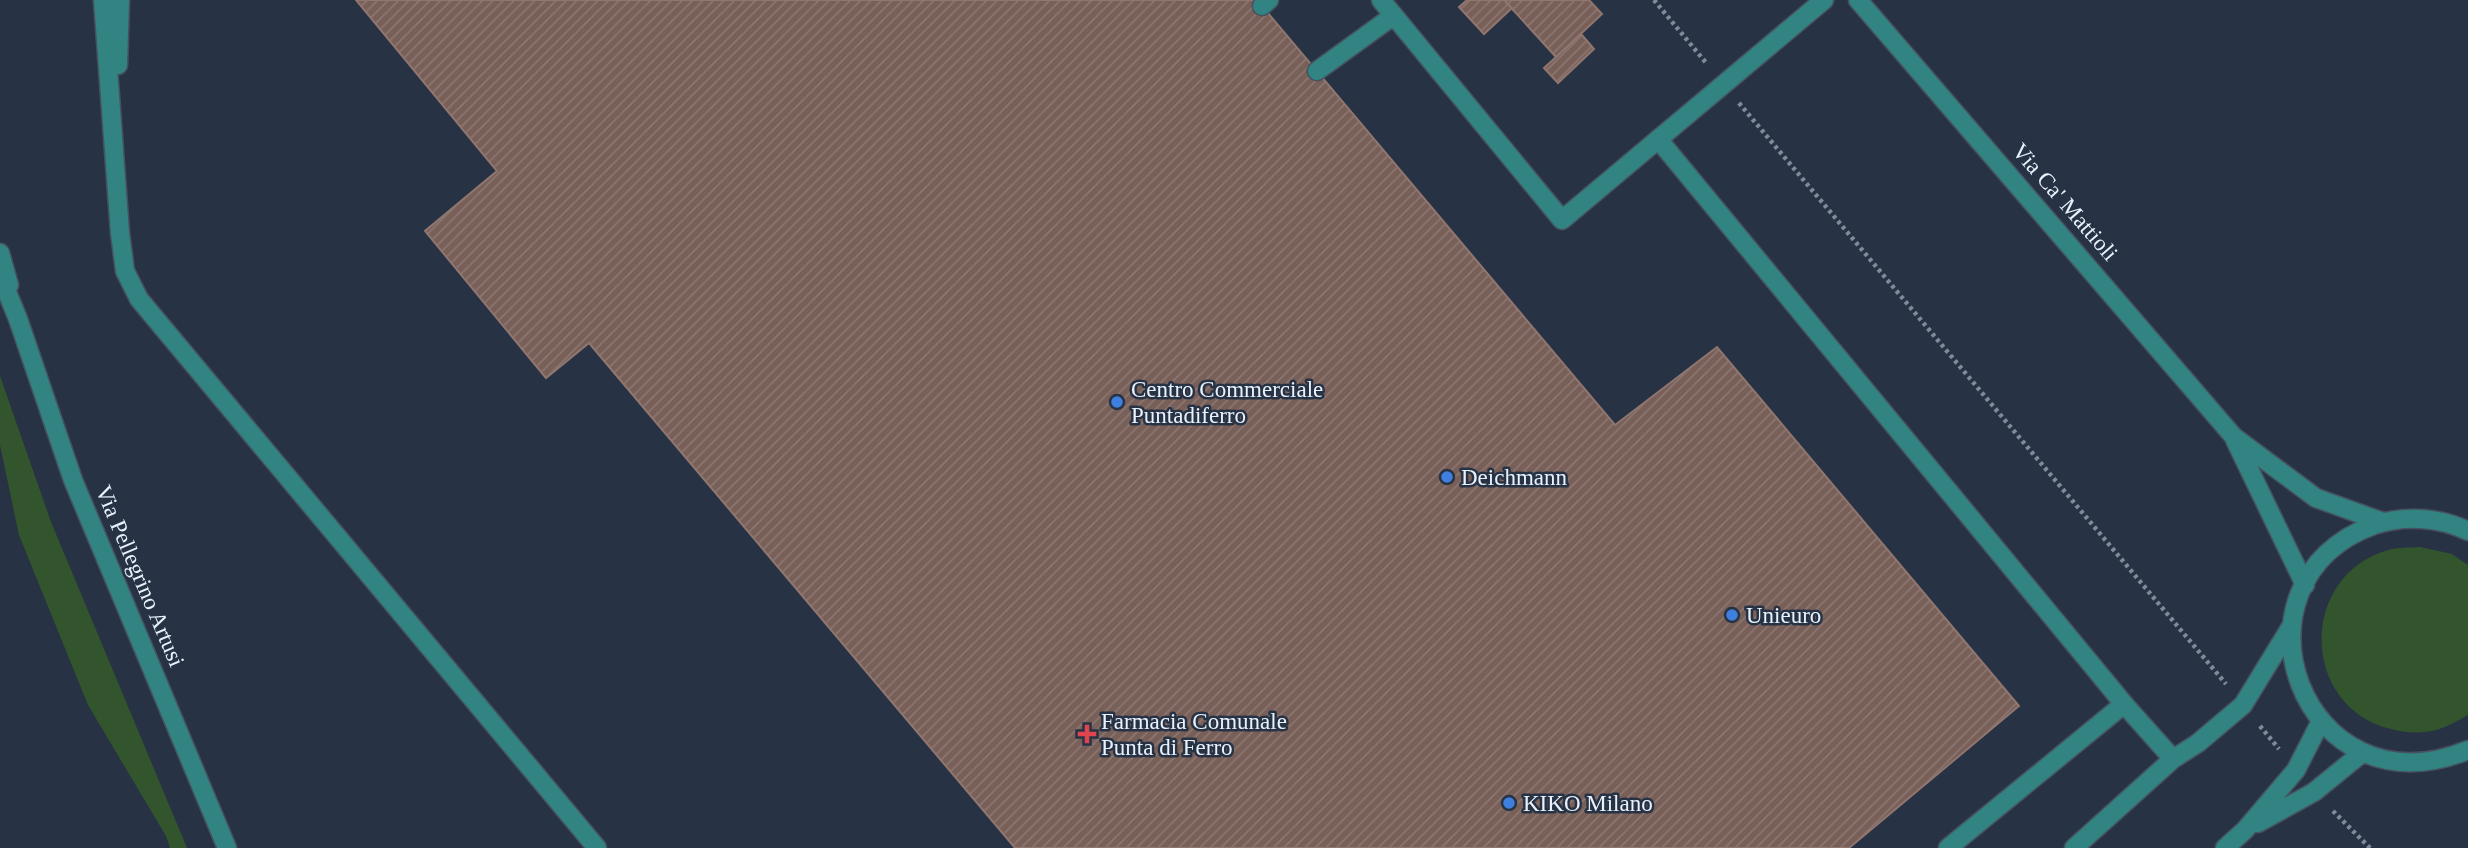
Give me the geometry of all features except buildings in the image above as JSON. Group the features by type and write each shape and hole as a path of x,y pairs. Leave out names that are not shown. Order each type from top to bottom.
{"street":[{"path":"103,0 120,233 125,271 139,299 597,848"},
{"path":"117,167 120,0"},
{"path":"1381,0 1562,220 1824,0"},
{"name":"Via Ca' Mattioli","path":"1858,0 2234,437 2316,498 2383,522"},
{"path":"1317,71 1393,16"},
{"path":"1658,139 2124,704 2173,759"},
{"path":"0,253 18,319"},
{"path":"0,275 18,319"},
{"name":"Via Pellegrino Artusi","path":"18,319 73,480 227,848"},
{"name":"Via Ca' Mattioli","path":"2234,437 2305,585"},
{"path":"2467,529 2439,521 2411,518 2383,522 2359,531 2337,545 2319,563 2305,585 2292,625 2292,651 2302,692 2321,721 2340,739 2362,752 2389,761 2418,764 2446,760 2468,750"},
{"path":"2074,848 2173,759 2198,743 2243,705 2292,625"},
{"path":"1948,848 2124,704"},
{"path":"2225,848 2245,830 2296,770 2321,721"},
{"path":"2245,830 2314,792 2362,752"}],"path":[{"path":"1654,0 2296,770"},
{"path":"2314,792 2370,848"}],"green space":[{"path":"0,376 51,522 187,848 170,848 166,836 88,705 19,535 0,445"},
{"path":"2420,547 2452,554 2468,565 2468,715 2450,725 2427,732 2391,729 2361,716 2339,695 2326,670 2322,641 2325,612 2338,586 2359,564 2388,550"}],"place":[{"name":"Centro Commerciale Puntadiferro","path":"1117,402"},
{"name":"Deichmann","path":"1447,477"},
{"name":"Unieuro","path":"1732,615"},
{"name":"Farmacia Comunale Punta di Ferro","path":"1087,734"},
{"name":"KIKO Milano","path":"1509,803"}]}
